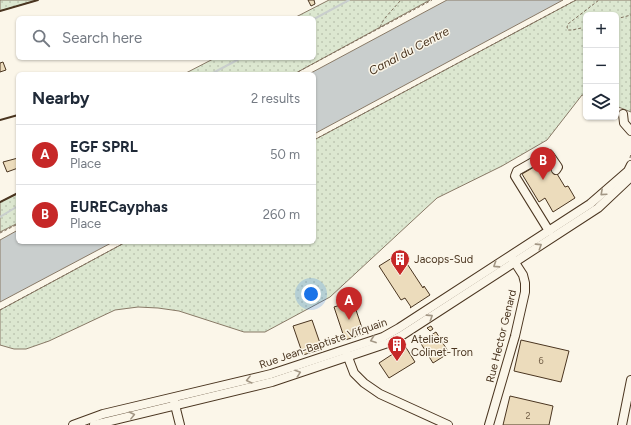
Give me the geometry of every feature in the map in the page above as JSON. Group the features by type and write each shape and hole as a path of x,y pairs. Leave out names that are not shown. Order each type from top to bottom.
{"street":[{"path":"623,114 624,123 631,131"},
{"path":"549,231 515,176 517,171 547,154 550,154 558,167 556,170"},
{"name":"Rue Jean-Baptiste Vifquain","path":"512,259 549,231 590,204 628,171 631,162"},
{"name":"Rue Jean-Baptiste Vifquain","path":"94,425 347,353 383,337 598,208 631,177"},
{"name":"Rue Hector Genard","path":"489,425 525,292 523,275 512,259"},
{"path":"347,353 354,373 364,383 380,394 448,425"},
{"path":"622,425 631,380"},
{"path":"174,402 180,425"},
{"name":"Rue Jean-Baptiste Vifquain","path":"72,425 103,414 174,402"}],"path":[{"path":"380,27 384,19 401,0"},
{"path":"298,72 432,0"},
{"path":"316,139 576,0"},
{"path":"584,12 599,0"},
{"path":"583,12 568,24 567,27 568,30 583,28"},
{"path":"619,18 631,15"},
{"path":"631,153 631,162"},
{"path":"0,233 16,225"},
{"path":"0,310 122,244"}],"green space":[{"path":"0,0 38,0 0,11"},
{"path":"329,0 430,0 298,72 188,72 211,60 316,60 316,16 298,16"},
{"path":"576,0 631,0 631,112 619,107 619,12 583,12 583,95 547,140 502,166 437,198 330,297 265,332 244,332 179,311 138,307 115,310 49,341 26,349 14,349 0,345 0,310 122,244 316,244 316,139"},
{"path":"16,194 16,224 0,232 0,202"}],"water":[{"name":"Canal du Centre","path":"447,0 563,0 316,133 316,72 313,72"},
{"path":"16,231 16,244 109,244 0,302 0,240"}],"building":[{"path":"308,0 314,0 315,4 311,6"},
{"path":"3,62 6,70 0,72 0,63"},
{"path":"16,159 16,169 7,172 3,162"},
{"path":"548,159 565,187 568,186 575,198 553,212 545,198 539,202 522,174"},
{"name":"Jacops-Sud","path":"400,253 423,288 424,286 430,295 410,308 411,307 405,298 401,300 379,266"},
{"path":"353,301 364,334 345,340 334,307"},
{"path":"312,320 322,349 303,355 293,326"},
{"path":"431,326 433,329 430,331 427,328"},
{"path":"436,332 449,353 433,363 420,342"},
{"path":"521,340 569,351 561,382 514,371"},
{"name":"Ateliers Colinet-Tron","path":"405,346 415,362 389,378 379,363"},
{"path":"510,396 553,406 549,425 503,425"}],"waterway":[{"path":"316,18 349,0"},
{"path":"215,72 237,60"},
{"path":"0,217 16,207"}],"wall":[{"path":"0,11 38,0"},
{"path":"0,120 16,116"},
{"path":"0,202 16,194"}],"place":[{"name":"EURECayphas","path":"543,180"},
{"name":"Jacops-Sud","path":"400,276"},
{"name":"EGF SPRL","path":"349,320"},
{"name":"Ateliers Colinet-Tron","path":"397,362"}]}
